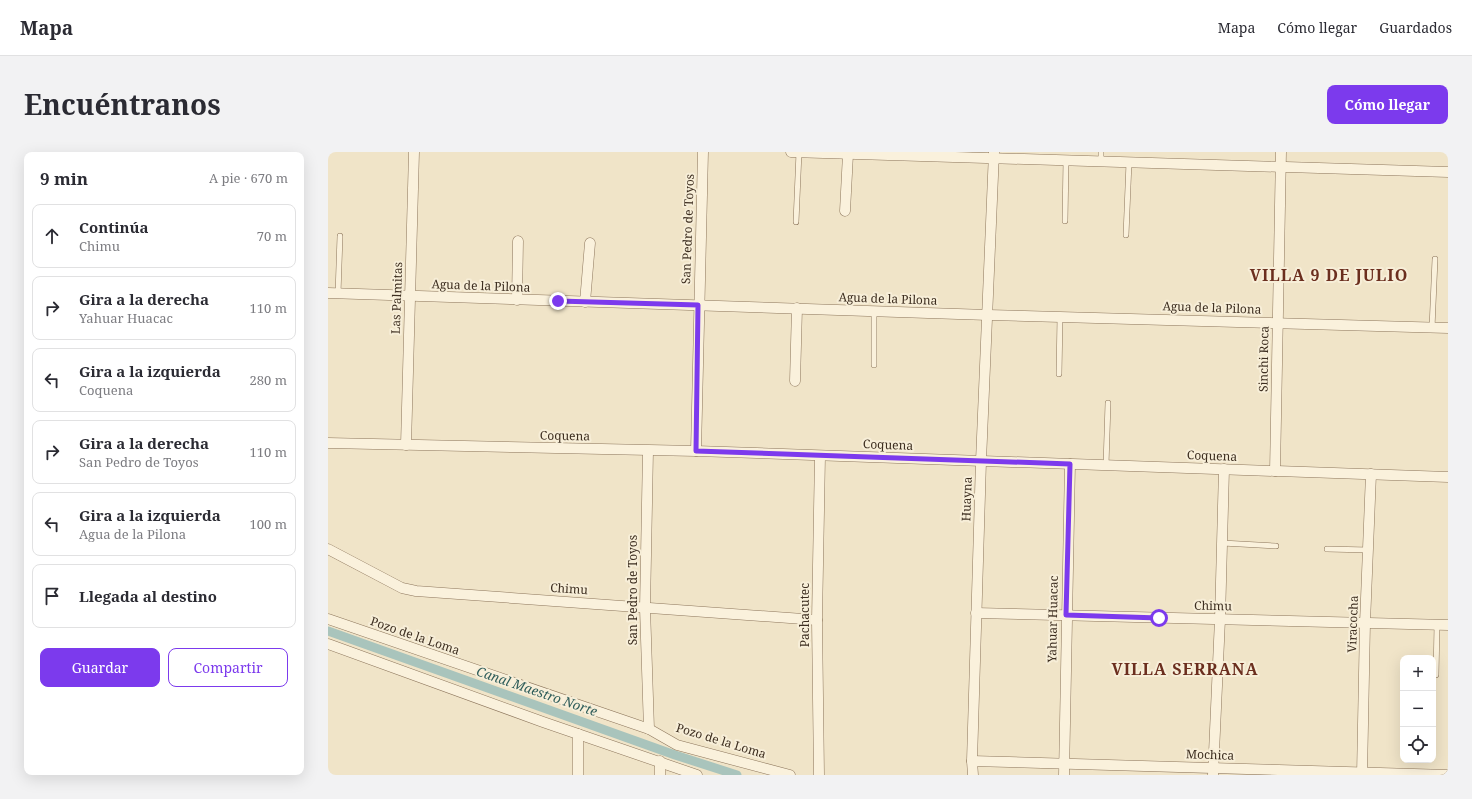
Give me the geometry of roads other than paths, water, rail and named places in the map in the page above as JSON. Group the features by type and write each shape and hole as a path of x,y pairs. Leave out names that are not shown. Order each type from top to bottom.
{"street":[{"name":"Las Palmitas","path":"406,445 414,152"},
{"name":"San Pedro de Toyos","path":"696,451 698,305 703,152"},
{"path":"791,152 994,155 1066,160 1101,157 1129,162 1448,172"},
{"name":"Sinchi Roca","path":"1275,471 1281,152"},
{"path":"845,211 848,154"},
{"name":"Huayna","path":"973,775 972,761 976,613 994,155"},
{"path":"517,300 518,241"},
{"path":"585,302 590,243"},
{"name":"Agua de la Pilona","path":"333,294 1448,328"},
{"path":"795,381 797,308"},
{"name":"Coquena","path":"328,443 696,451 1448,477"},
{"name":"San Pedro de Toyos","path":"648,451 645,608 649,729"},
{"name":"Pachacutec","path":"819,775 817,620 820,456"},
{"name":"Yahuar Huacac","path":"1064,775 1063,764 1070,464"},
{"path":"1213,772 1220,619 1224,469"},
{"name":"Viracocha","path":"1362,774 1365,623 1371,474"},
{"name":"Chimu","path":"328,549 402,588 416,591 817,620"},
{"name":"Chimu","path":"976,613 1448,625"},
{"name":"Pozo de la Loma","path":"328,619 649,729 677,745 790,775"},
{"path":"328,644 697,775"},
{"path":"578,734 578,775"},
{"path":"660,761 660,775"},
{"name":"Mochica","path":"972,761 1213,772 1448,775"}],"lane":[{"path":"796,222 799,152"},
{"path":"1065,221 1066,160"},
{"path":"1126,235 1129,162"},
{"path":"333,294 340,236"},
{"path":"1432,328 1435,259"},
{"path":"874,311 874,365"},
{"path":"1059,374 1060,316"},
{"path":"1106,466 1108,403"},
{"path":"1222,543 1276,546"},
{"path":"1327,549 1368,550"},
{"path":"1436,675 1437,624"}],"waterway":[{"name":"Canal Maestro Norte","path":"328,631 675,755 737,775"}],"district":[{"name":"VILLA 9 DE JULIO","path":"1329,275"},
{"name":"VILLA SERRANA","path":"1185,669"}]}
